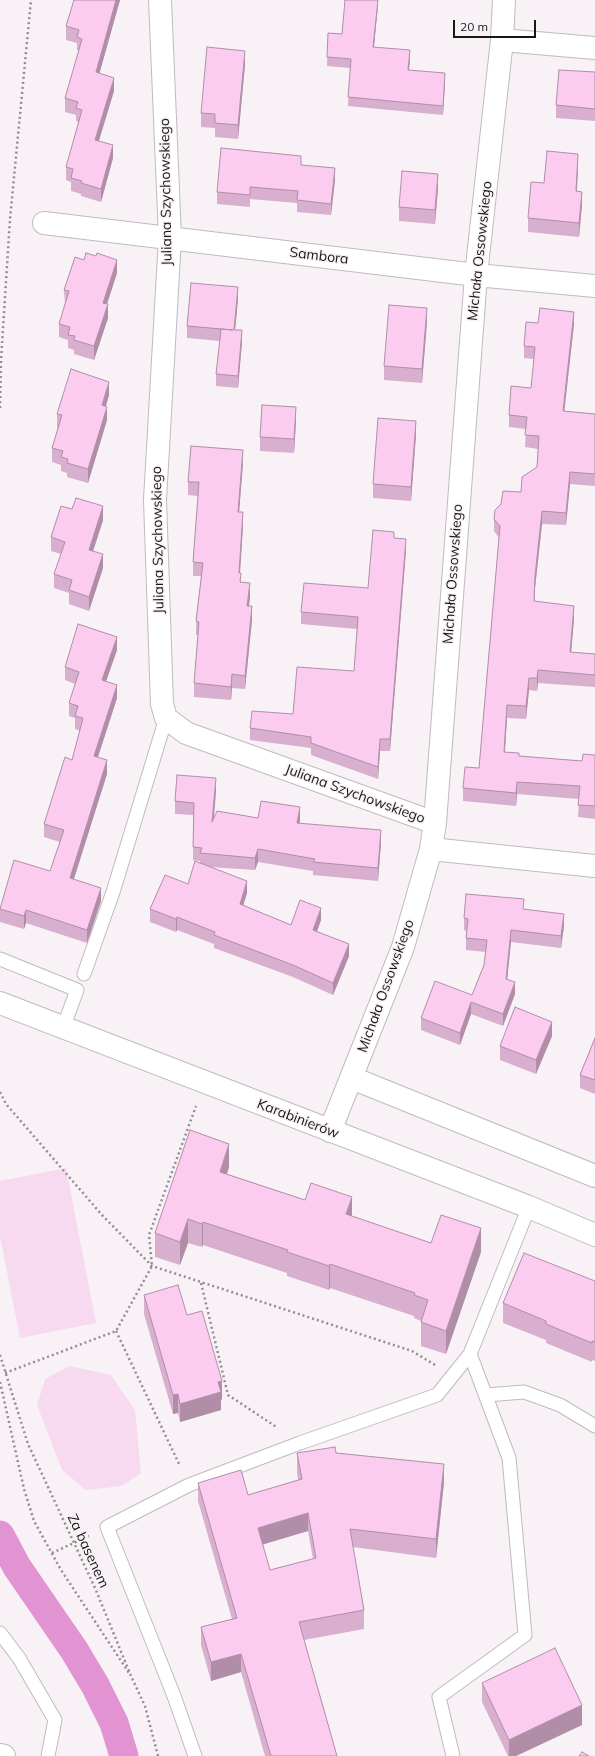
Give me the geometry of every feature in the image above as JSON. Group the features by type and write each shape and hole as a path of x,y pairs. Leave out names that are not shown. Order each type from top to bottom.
{"street":[{"name":"Juliana Szychowskiego","path":"160,0 170,238 155,500 162,704 166,718 186,733 435,823"},
{"name":"Michała Ossowskiego","path":"330,1131 403,947 431,849 435,823 476,275 502,40 504,0"},
{"path":"502,40 595,48"},
{"name":"Sambora","path":"44,223 476,275 595,286"},
{"path":"431,849 595,866"},
{"name":"Karabinierów","path":"0,1004 529,1207 595,1235"},
{"path":"352,1078 595,1176"},
{"path":"0,1755 4,1756"}],"lane":[{"path":"84,974 113,892 166,718"},
{"path":"0,959 77,990 63,1028"},
{"path":"195,1756 174,1696 107,1527 189,1485 300,1443 437,1395 470,1354 529,1207"},
{"path":"452,1756 438,1697 525,1635 509,1458 470,1354"},
{"path":"486,1395 524,1392 560,1405 595,1426"},
{"path":"0,1633 19,1658 55,1720 48,1756"}],"path":[{"path":"0,408 1,360 10,219 31,0"},
{"path":"0,1092 6,1104 97,1210 152,1266 412,1351 453,1376"},
{"path":"4,1372 116,1331 152,1266 149,1235 198,1101"},
{"path":"200,1282 228,1395 300,1443"},
{"path":"116,1331 189,1485"},
{"name":"Za basenem","path":"0,1355 4,1372 28,1444 74,1543 145,1706 158,1756"},
{"path":"0,1382 24,1490 34,1521 61,1570 131,1676"},
{"path":"52,1553 107,1527"}],"shaded area":[{"path":"66,1168 96,1323 20,1338 0,1236 0,1181"},
{"path":"70,1366 111,1375 135,1410 141,1473 122,1486 86,1490 62,1470 37,1405 45,1379"}],"building":[{"path":"74,0 116,0 96,72 114,78 95,140 113,145 101,189 81,183 82,181 71,178 73,169 66,167 82,110 76,108 78,102 65,98 82,39 77,37 79,30 66,26"},
{"path":"345,0 378,0 373,47 410,50 408,70 445,73 443,106 348,97 351,59 327,57 328,33 342,34"},
{"path":"207,47 245,51 238,125 215,123 215,114 201,113"},
{"path":"559,70 595,72 595,109 556,105"},
{"path":"221,148 301,156 301,165 335,168 331,204 297,200 298,191 250,187 250,195 217,192"},
{"path":"547,151 578,154 576,191 582,192 579,223 528,218 531,182 544,183"},
{"path":"402,171 438,174 435,210 399,207"},
{"path":"86,253 96,256 97,253 117,260 103,303 108,304 94,346 74,340 75,336 68,335 70,327 59,324 69,291 64,290 75,257 84,260"},
{"path":"191,283 238,287 234,330 242,330 238,376 216,374 221,329 233,330 187,326"},
{"path":"389,305 427,308 422,369 384,366"},
{"path":"540,308 574,312 563,411 595,414 595,474 570,472 566,513 542,511 535,576 534,601 574,606 570,652 595,654 595,675 538,670 537,678 529,678 526,706 507,705 504,752 519,753 519,756 582,761 583,754 595,755 595,806 578,805 580,786 517,782 516,793 463,788 465,767 479,768 500,526 494,519 495,510 501,504 503,491 521,492 522,477 537,467 539,436 525,435 527,417 509,415 511,386 531,388 535,347 524,346 526,322 538,323"},
{"path":"71,369 109,382 102,405 107,407 88,469 67,463 68,459 61,457 63,451 52,448 62,415 57,414"},
{"path":"262,405 296,407 294,439 260,437"},
{"path":"378,418 416,421 411,487 373,484"},
{"path":"191,446 243,450 238,512 243,512 239,573 241,573 240,582 250,583 247,606 252,606 245,676 232,674 231,687 194,683 199,622 196,621 203,563 193,562 199,482 188,482"},
{"path":"76,498 103,506 89,550 103,554 89,597 69,590 72,580 54,574 65,542 51,537 61,506 72,509"},
{"path":"373,530 394,532 394,538 406,539 390,739 380,739 378,767 311,743 311,737 250,728 252,711 293,714 297,667 354,671 358,617 301,612 304,583 368,588"},
{"path":"78,624 117,637 102,680 117,685 94,756 107,760 70,878 101,888 87,930 26,910 24,916 0,909 14,860 50,871 64,830 44,824 65,757 72,760 83,718 75,716 78,706 69,703 79,672 65,667"},
{"path":"177,775 216,778 212,822 217,811 258,818 261,801 300,807 297,823 381,830 378,868 313,862 315,859 258,849 255,858 200,853 202,848 193,847 194,803 175,801"},
{"path":"195,861 247,881 240,904 291,925 300,900 321,908 313,930 349,944 333,983 293,965 214,935 215,932 177,917 176,919 150,909 165,875 188,884"},
{"path":"466,894 524,899 523,909 564,914 561,936 511,930 506,979 515,982 503,1014 471,1002 460,1033 421,1018 435,981 472,995 484,965 487,940 466,938 468,919 464,918"},
{"path":"515,1007 552,1022 536,1060 500,1046"},
{"path":"595,1038 595,1080 580,1075"},
{"path":"190,1130 229,1144 220,1172 305,1200 311,1183 352,1197 346,1214 431,1243 441,1215 481,1228 446,1331 421,1322 428,1300 414,1295 415,1293 330,1264 329,1266 287,1252 288,1250 203,1222 202,1224 188,1219 180,1242 155,1233"},
{"path":"524,1253 595,1281 595,1342 592,1341 592,1343 546,1324 546,1321 503,1303"},
{"path":"178,1285 187,1315 202,1311 222,1381 218,1382 221,1392 180,1404 178,1394 173,1395 144,1295"},
{"path":"335,1447 336,1453 444,1464 436,1539 350,1529 364,1610 299,1622 337,1756 271,1756 241,1654 211,1662 201,1627 237,1618 198,1483 241,1470 248,1495 302,1479 297,1453","holes":["308,1513 316,1558 270,1570 258,1528"]},
{"path":"555,1648 582,1705 509,1740 482,1683"},
{"path":"582,1752 589,1756 579,1756"}],"waterway":[{"path":"0,1535 17,1567 74,1650 95,1685 114,1723 124,1756"}]}
